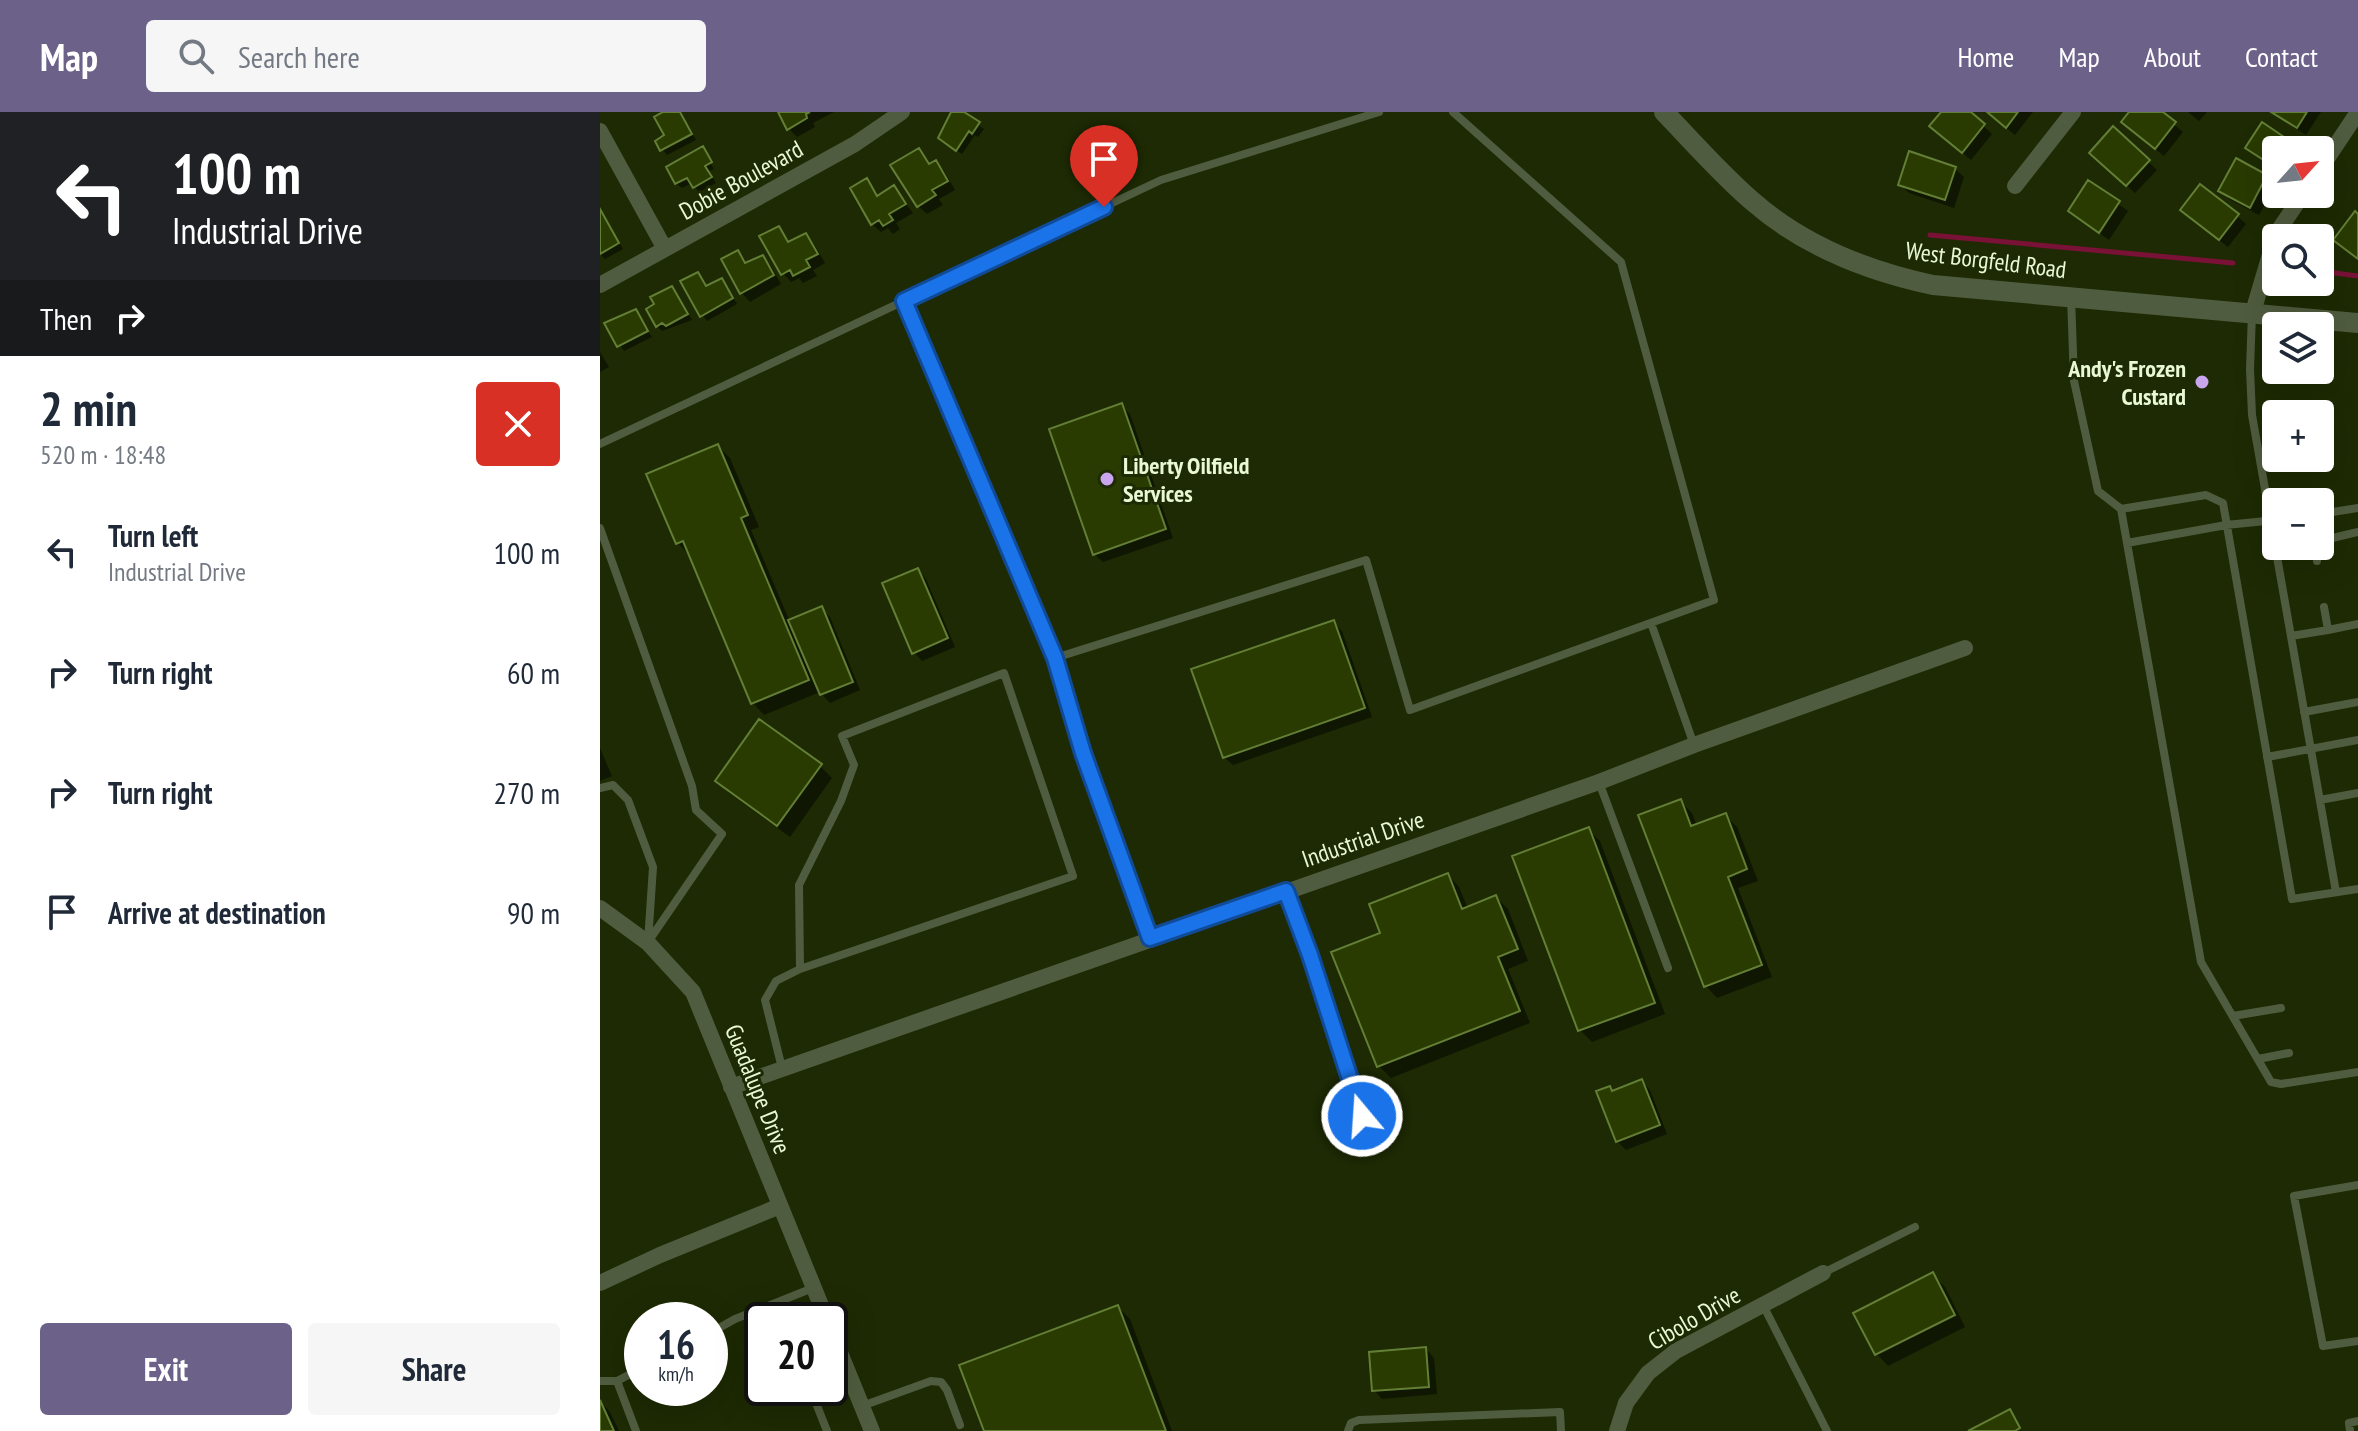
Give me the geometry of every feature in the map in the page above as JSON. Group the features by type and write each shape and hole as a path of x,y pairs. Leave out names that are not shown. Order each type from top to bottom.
{"street":[{"name":"Dobie Boulevard","path":"600,285 855,144 902,112"},
{"name":"West Borgfeld Road","path":"1664,112 1751,200 1800,236 1861,265 1898,278 1933,285 2358,323"},
{"path":"2015,186 2073,112"},
{"path":"2334,148 2358,112"},
{"path":"600,131 665,249"},
{"path":"2253,312 2276,234 2294,208"},
{"name":"Industrial Drive","path":"731,1087 1599,782 1965,648"},
{"name":"Guadalupe Drive","path":"600,908 648,943 693,992 819,1302"},
{"path":"600,1283 780,1206"},
{"name":"Cibolo Drive","path":"1617,1431 1626,1403 1648,1373 1676,1351 1823,1273"},
{"path":"848,1372 872,1431"}],"lane":[{"path":"600,444 1161,180 1379,112"},
{"path":"1055,658 1366,560 1410,710 1714,600 1621,262 1453,112"},
{"path":"2071,297 2074,381 2098,491 2121,509 2201,962 2271,1082 2281,1084 2358,1072"},
{"path":"904,301 1055,658 1083,753 1150,938"},
{"path":"2253,312 2250,369 2252,415 2267,488"},
{"path":"2121,509 2206,495 2223,503 2292,899 2358,889"},
{"path":"2334,512 2358,508"},
{"path":"2127,543 2262,521"},
{"path":"600,528 692,786 696,810 722,834 648,943"},
{"path":"2334,539 2358,532"},
{"path":"2279,560 2336,892"},
{"path":"2324,607 2328,630"},
{"path":"1651,623 1694,745"},
{"path":"2291,636 2358,624"},
{"path":"782,1069 765,1000 776,981 800,969 1073,876 1004,673 842,736 854,765 841,801 799,885 800,969"},
{"path":"2304,712 2358,702"},
{"path":"2267,757 2358,740"},
{"path":"1599,782 1668,968"},
{"path":"600,788 613,785 628,800 653,867 648,943"},
{"path":"2320,800 2358,793"},
{"path":"1286,891 1362,1116"},
{"path":"2233,1016 2281,1008"},
{"path":"2258,1059 2289,1053"},
{"path":"2358,1185 2294,1196 2323,1346 2358,1341"},
{"path":"1823,1273 1915,1227"},
{"path":"781,1302 813,1288"},
{"path":"1763,1305 1827,1431"},
{"path":"600,1381 617,1381 624,1377"},
{"path":"617,1381 636,1431"},
{"path":"862,1406 931,1381 941,1382 960,1425"},
{"path":"817,1406 827,1431"},
{"path":"1348,1431 1351,1423 1359,1420 1560,1412 1561,1431"},
{"path":"2350,1431 2349,1423 2358,1421"}],"building":[{"path":"663,112 680,112 692,134 660,151 655,141 664,135 654,117"},
{"path":"778,112 810,112 806,114 807,118 787,130"},
{"path":"951,112 964,112 980,122 972,134 969,131 956,151 938,138"},
{"path":"1941,112 1971,112 1985,124 1962,153 1929,126"},
{"path":"1987,112 2018,112 2006,128"},
{"path":"2129,112 2163,112 2176,122 2155,149 2121,122"},
{"path":"2271,112 2307,112 2297,128"},
{"path":"2262,122 2283,136 2262,136 2262,159 2245,148"},
{"path":"2113,126 2150,160 2126,186 2089,153"},
{"path":"703,146 712,162 705,166 712,177 693,188 687,178 675,184 666,167"},
{"path":"919,148 929,164 936,160 948,181 932,190 936,195 917,207 890,165"},
{"path":"1909,151 1956,167 1945,200 1898,185"},
{"path":"2236,158 2262,172 2262,185 2250,208 2218,191"},
{"path":"867,178 877,196 894,185 906,204 889,214 893,220 883,226 879,220 871,225 850,188"},
{"path":"2088,180 2120,201 2099,233 2068,211"},
{"path":"2200,184 2239,214 2219,240 2180,210"},
{"path":"600,209 619,243 600,254"},
{"path":"2355,211 2358,214 2358,259 2334,239"},
{"path":"779,226 788,242 806,233 818,254 806,260 810,267 793,276 790,270 781,275 759,236"},
{"path":"738,250 745,263 763,255 774,275 740,294 721,259"},
{"path":"698,272 706,286 722,278 733,298 700,317 680,281"},
{"path":"672,286 688,314 666,326 662,323 656,327 646,309 654,304 650,297"},
{"path":"636,309 648,331 617,347 604,323"},
{"name":"Liberty Oilfield Services","path":"1122,403 1166,529 1093,555 1049,429"},
{"path":"718,444 748,515 741,518 809,680 751,704 683,541 676,544 646,474"},
{"path":"918,568 948,638 912,654 882,583"},
{"path":"822,606 853,682 820,695 788,620"},
{"path":"1334,620 1365,708 1223,758 1191,669"},
{"path":"759,719 822,764 777,826 715,781"},
{"path":"1681,799 1691,826 1726,813 1747,869 1728,877 1762,965 1704,987 1638,815"},
{"path":"1589,827 1655,1003 1578,1031 1512,856"},
{"path":"1448,873 1462,909 1496,895 1518,949 1498,957 1520,1011 1377,1067 1331,952 1380,933 1369,904"},
{"path":"1642,1079 1660,1125 1616,1142 1596,1091 1610,1086 1612,1091"},
{"path":"1933,1272 1955,1315 1875,1355 1853,1313"},
{"path":"1118,1305 1166,1431 984,1431 959,1365"},
{"path":"1426,1347 1429,1387 1372,1391 1369,1352"},
{"path":"600,1400 614,1431 600,1431"},
{"path":"2010,1409 2020,1428 2015,1431 1968,1431"}],"waterway":[{"path":"1930,235 2233,263"},
{"path":"2334,273 2358,276"}],"place":[{"name":"Andy's Frozen Custard","path":"2202,382"},
{"name":"Liberty Oilfield Services","path":"1107,479"}],"route":[{"path":"1104,207 904,301 1055,658 1083,753 1150,938 1286,891 1362,1116"}]}
